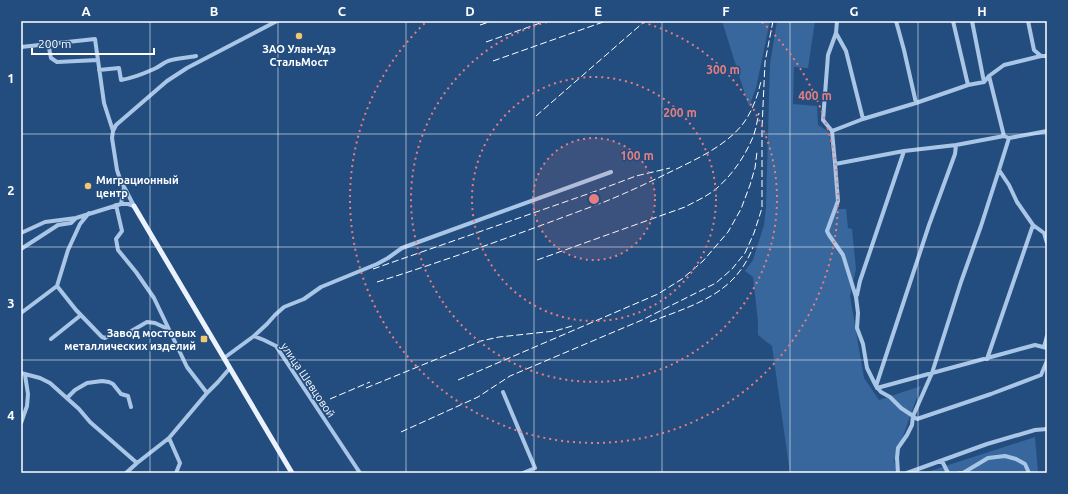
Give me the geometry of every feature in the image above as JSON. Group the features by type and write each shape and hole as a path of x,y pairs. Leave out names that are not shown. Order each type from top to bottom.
{"main road":[{"path":"134,206 292,473"}],"street":[{"path":"134,206 117,170 112,138 116,125 175,76 187,68 277,21"},
{"path":"837,21 836,32 828,55 823,120 832,131 838,201 827,231 843,255 856,297 858,328 868,368 876,387 917,419 1041,375 1047,361"},
{"path":"896,21 916,103"},
{"path":"953,21 968,85"},
{"path":"972,21 984,82"},
{"path":"1028,21 1034,50 1041,56"},
{"path":"836,32 846,51 863,119"},
{"path":"21,47 95,39 104,103 113,131"},
{"path":"48,44 51,58 57,62 98,60"},
{"path":"99,70 119,68 121,80 143,74 166,62 196,56"},
{"path":"832,131 863,119 968,85 984,82 989,76 1004,65 1041,56 1047,56"},
{"path":"989,76 1004,136"},
{"path":"835,164 904,151 956,145 1004,136 1009,138 1047,131"},
{"path":"898,473 898,448 912,425 913,416 932,374 1009,138"},
{"path":"876,387 929,225 956,154 956,145"},
{"path":"856,297 904,151"},
{"path":"999,170 1009,185 1017,202 1033,225 1044,233 1047,243"},
{"path":"224,358 254,336 284,307 304,299 321,287 377,264 402,248 611,172"},
{"path":"124,187 119,204 122,231 116,239 118,250 154,298 187,367 206,393"},
{"path":"21,233 45,222 76,218 119,204 134,206"},
{"path":"21,313 57,286 74,236 80,224 89,213"},
{"path":"21,249 58,225 71,223 76,218"},
{"path":"987,359 1033,225"},
{"path":"57,286 102,337 105,338 111,335 128,333 147,322 155,323 169,330"},
{"path":"50,339 81,315"},
{"name":"улица Шевцовой","path":"254,336 276,346 360,473"},
{"path":"876,387 932,374 1036,345 1045,348 1047,336"},
{"path":"126,473 169,438 206,393 230,368"},
{"path":"21,423 27,406 28,394 23,374 40,378 50,383 80,409 90,422 137,463"},
{"path":"67,398 75,390 87,383 102,381 114,384 121,394 128,396 131,407"},
{"path":"503,392 535,468 523,473"},
{"path":"907,473 987,444 1047,428"},
{"path":"169,438 180,463 176,473"},
{"path":"959,473 963,473 988,458 1005,456 1016,459 1025,464 1029,473"},
{"path":"942,461 948,473"}],"shaded area":[{"path":"722,21 770,21 756,88 749,107"},
{"path":"777,21 815,21 808,68 794,67 793,104 817,106 818,125 829,132 838,209 846,209 848,228 852,229 856,269 850,296 864,378 879,400 921,386 894,461 898,473 790,473 772,346 758,335 758,321 753,277 745,271 753,260 764,225 766,207 770,64"},
{"path":"1035,437 1038,473 924,473"}],"railway":[{"path":"480,25 492,21"},
{"path":"486,42 546,21"},
{"path":"493,61 606,21"},
{"path":"536,116 645,21"},
{"path":"401,432 478,397 510,376 642,320 716,283 732,269 745,253 754,233 762,208 762,128 765,62 773,21"},
{"path":"377,282 463,254 604,202 696,159 728,139 745,121 757,97 761,81"},
{"path":"537,260 685,207 710,194 728,177 742,158 754,134 759,113"},
{"path":"458,380 658,294 682,279 703,261 728,232 741,209 750,185 755,168 757,152"},
{"path":"373,269 636,176 670,168"},
{"path":"650,322 697,303 724,287 735,277 745,263 753,247"},
{"path":"366,388 481,341 499,337 555,331 572,326"},
{"path":"330,399 370,382"}],"place":[{"name":"ЗАО Улан-Удэ СтальМост","path":"299,36"},
{"name":"Миграционный центр","path":"88,186"},
{"name":"Завод мостовых металлических изделий","path":"204,339"}]}
